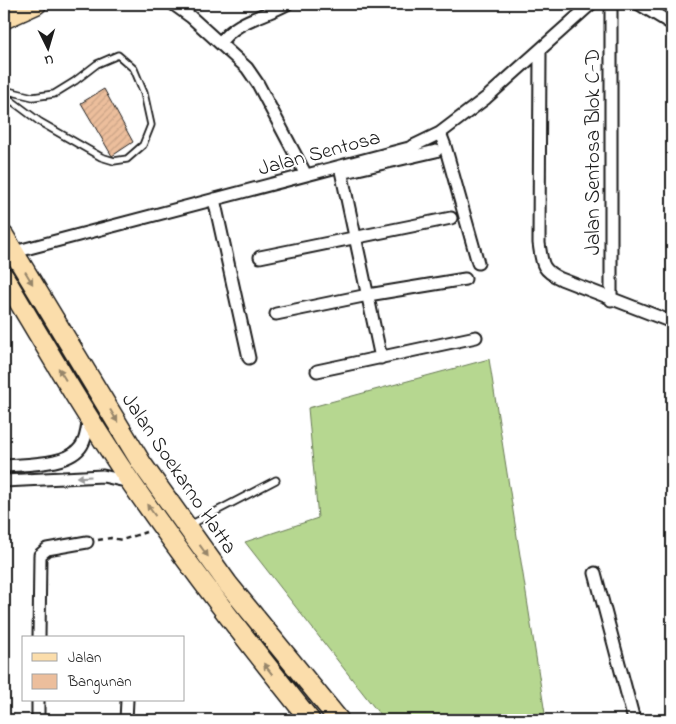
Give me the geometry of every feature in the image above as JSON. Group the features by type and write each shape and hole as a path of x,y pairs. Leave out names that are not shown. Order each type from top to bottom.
{"main road":[{"path":"4,19 37,4"},
{"name":"Jalan Soekarno Hatta","path":"4,236 142,464 228,584 339,720"},
{"name":"Jalan Soekarno Hatta","path":"4,277 89,418 132,483 234,626 310,720"},
{"path":"286,691 304,677"}],"street":[{"path":"173,4 191,17 247,68 258,84 306,175"},
{"path":"220,43 225,36 240,25 286,4"},
{"name":"Jalan Sentosa","path":"14,252 306,175 341,170 409,148 440,133 486,98 591,4"},
{"name":"Jalan Sentosa Blok C-D","path":"611,4 611,300"},
{"path":"639,4 672,24"},
{"path":"540,50 539,243 544,269 550,274 611,300 672,322"},
{"path":"440,133 446,146 478,263"},
{"path":"381,358 341,170 436,151"},
{"path":"214,199 249,358"},
{"path":"260,257 451,218"},
{"path":"276,314 368,295 464,279"},
{"path":"317,371 476,337"},
{"path":"4,466 50,462 74,454 82,447 86,438 89,418"},
{"path":"4,481 103,476 132,483"},
{"path":"39,636 40,555 47,549 87,542"},
{"path":"595,573 634,720"},
{"path":"38,702 38,720"},
{"path":"126,720 127,702"}],"lane":[{"path":"4,90 33,97 54,94 97,64 118,55 134,69 144,93 152,124 143,145 127,159 114,161 101,157 40,122 4,95"},
{"path":"186,527 276,480"}],"path":[{"path":"87,542 112,538 122,540 162,526"}],"green space":[{"path":"489,359 546,720 384,720 245,542 318,518 308,408"}],"building":[{"path":"104,89 133,142 112,156 81,103"}]}
